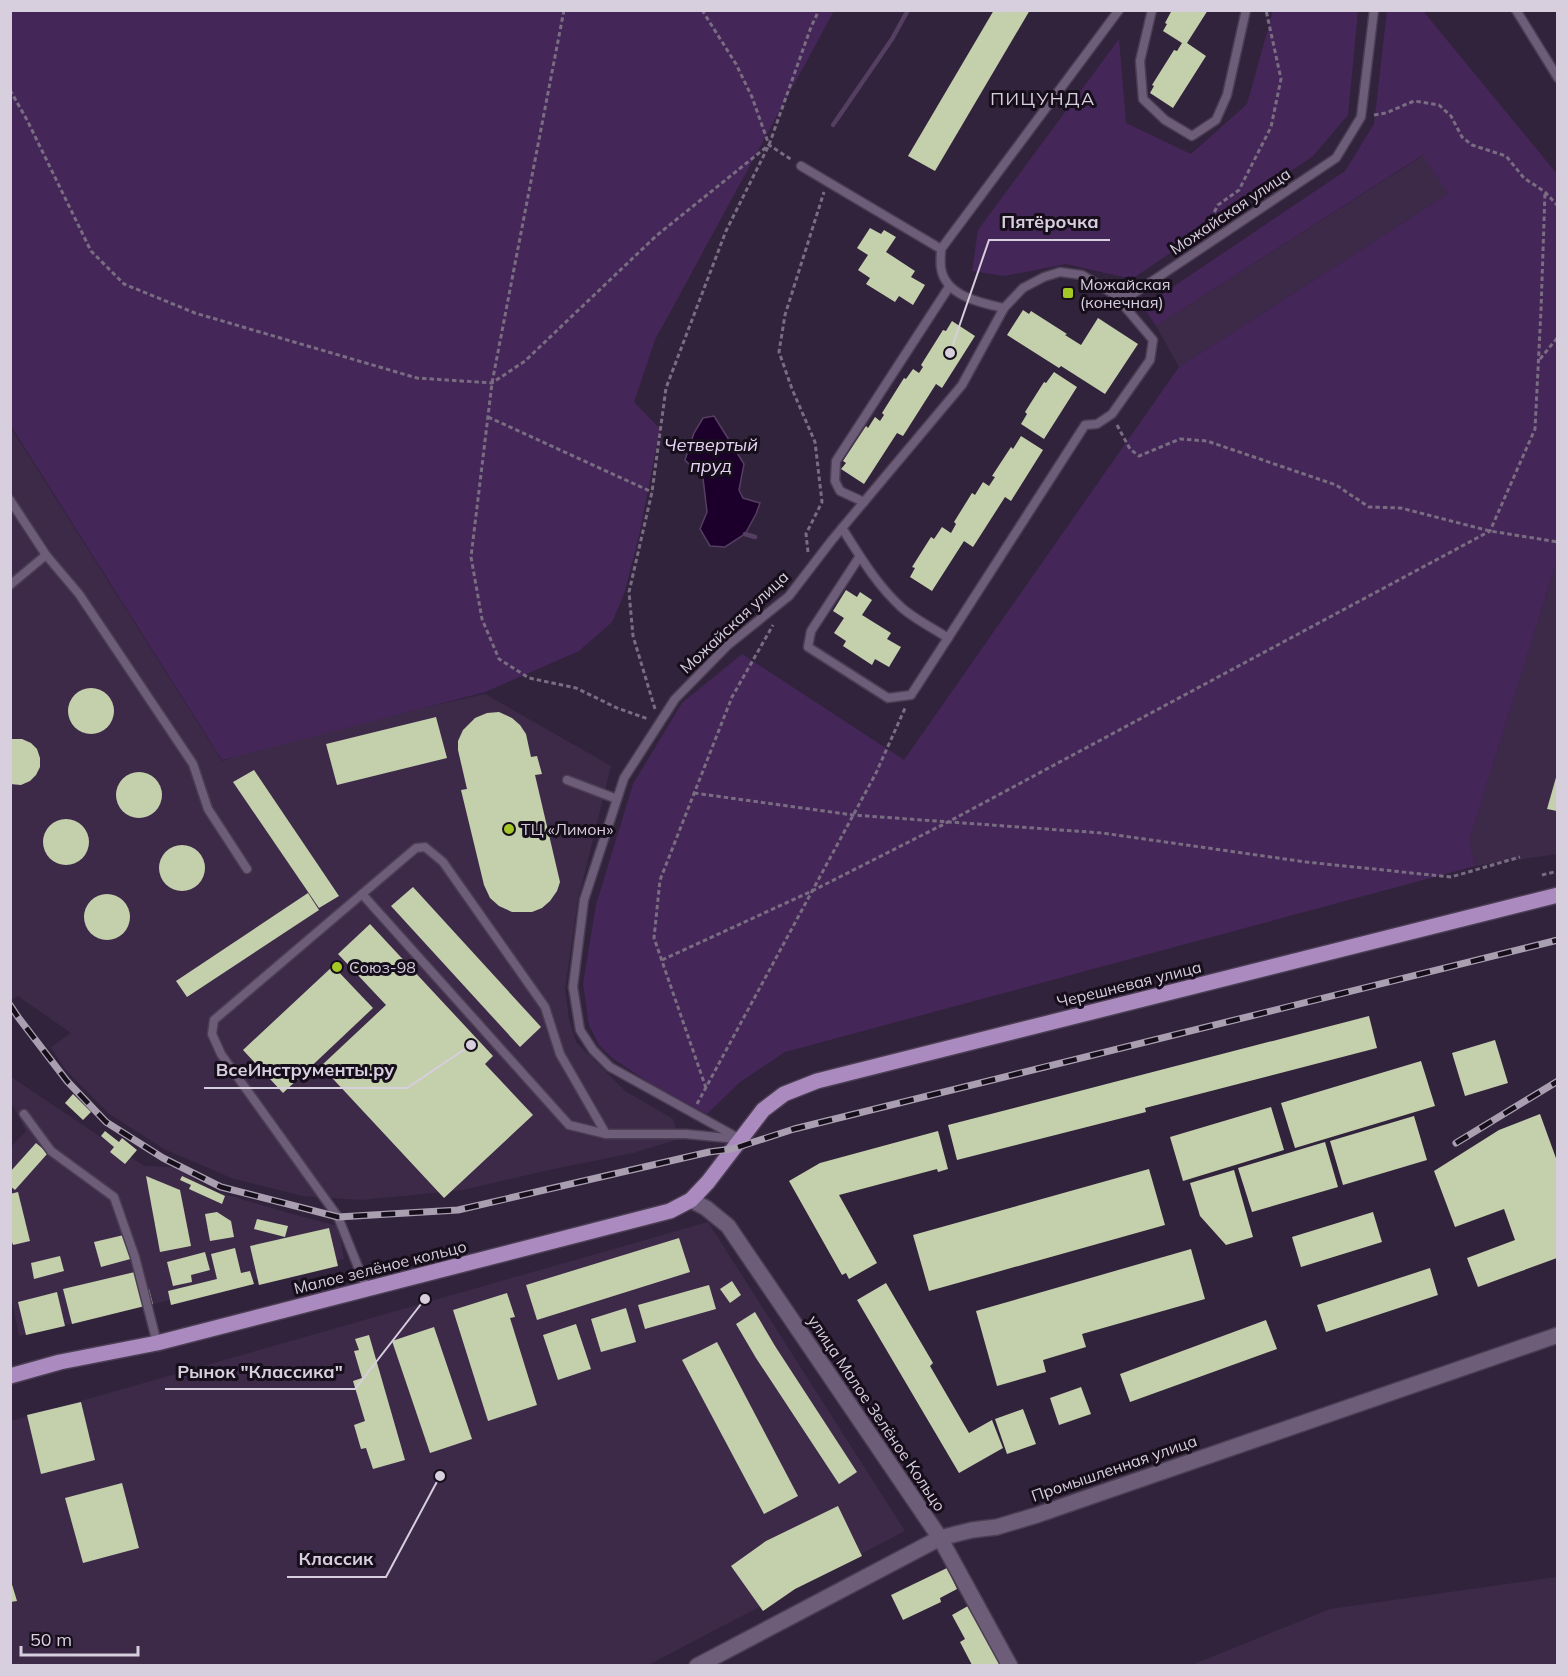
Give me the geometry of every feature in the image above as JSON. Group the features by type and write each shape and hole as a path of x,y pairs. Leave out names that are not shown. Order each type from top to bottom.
{"main road":[{"name":"Черешневая улица","path":"736,1144 763,1110 784,1094 817,1081 1557,895"},
{"name":"Малое зелёное кольцо","path":"10,1376 60,1362 157,1343 670,1211 691,1200 708,1182 736,1144"}],"street":[{"name":"улица Малое Зелёное Кольцо","path":"691,1200 706,1208 728,1226 940,1538 1010,1665"},
{"name":"Промышленная улица","path":"697,1665 940,1538 997,1527 1037,1515 1557,1335"}],"lane":[{"path":"1004,308 978,303 949,287 941,270 941,249 1119,10"},
{"path":"1152,10 1140,61 1143,99 1165,120 1192,136 1216,120 1227,95 1246,10"},
{"name":"Можайская улица","path":"736,1144 692,1113 610,1067 593,1050 580,1030 573,987 584,900 624,778 675,699 728,645 789,596 842,528 962,385 1004,308 1023,288 1060,272 1082,275 1114,294 1133,294 1336,158 1361,117 1374,10"},
{"path":"1516,10 1557,78"},
{"path":"801,166 941,249"},
{"path":"864,502 840,490 836,481 836,461 949,287"},
{"path":"860,556 811,631 808,647 888,698 911,695 1085,425 1097,424 1112,414 1150,360 1153,340 1114,294"},
{"path":"10,500 46,555 79,594 193,764 208,809 247,869"},
{"path":"842,528 872,576 902,608 948,638"},
{"path":"10,585 46,555"},
{"path":"567,780 617,799"},
{"path":"366,1289 338,1217 221,1054 212,1034 214,1020 416,848 424,847 443,862 545,1006 560,1054 606,1134"},
{"path":"363,894 569,1125 606,1134 686,1134 736,1144"},
{"path":"24,1114 51,1151 114,1197 135,1257 157,1343"}],"path":[{"path":"564,10 492,383 471,557 482,619 499,659 529,678 576,688 617,708 659,723"},
{"path":"702,10 736,64 752,97 769,145 801,166"},
{"path":"659,723 633,636 629,592 652,492 666,388 726,231 769,145 819,10"},
{"path":"1192,255 1218,206 1239,190 1271,127 1281,79 1266,10"},
{"path":"10,90 91,251 124,284 195,313 417,378 492,383 525,361 656,236 769,145"},
{"path":"1361,117 1386,113 1414,101 1439,105 1451,116 1462,136 1472,145 1506,156 1524,178 1545,192 1557,206"},
{"path":"810,568 806,534 822,502 814,442 792,389 780,352 785,315 827,181"},
{"path":"662,960 812,891 948,822 1490,531 1535,429 1545,192"},
{"path":"1538,361 1557,337"},
{"path":"1112,414 1130,449 1139,456 1180,439 1207,441 1336,485 1369,507 1401,508 1490,531 1557,542"},
{"path":"488,417 652,492"},
{"path":"706,1088 654,938 660,880 732,697 789,596"},
{"path":"692,1113 854,815 876,773 911,695"},
{"path":"694,793 854,815 1102,833 1306,862 1450,877 1520,857"},
{"path":"1542,875 1557,871"}],"shaded area":[{"path":"11,10 834,11 655,340 634,402 660,429 639,536 624,594 612,622 579,651 485,692 222,760 11,426"},
{"path":"1273,11 1358,11 1348,115 1313,156 1132,279 1066,264 1004,276 972,271 978,230 1119,39 1126,123 1191,154 1247,104"},
{"path":"1387,11 1423,11 1557,174 1557,560 1469,841 1475,866 785,1052 740,1082 707,1114 650,1083 612,1058 599,1045 589,1025 583,984 596,905 633,784 682,703 742,654 904,760 1179,367 1448,194 1423,155 1156,326 1143,307 1345,171 1374,124"},
{"path":"1424,155 1448,194 1179,367 1156,326"},
{"path":"10,426 222,761 280,740 485,694 611,766 578,900 565,989 569,1019 576,1042 625,1091 673,1119 679,1139 633,1153 463,1190 362,1200 303,1196 234,1179 164,1149 108,1113 64,1068 51,1047 71,1033 18,996 11,1000"},
{"path":"1557,560 1557,854 1475,866 1469,841"},
{"path":"11,1077 144,1166 173,1167 217,1192 338,1226 344,1259 253,1280 254,1284 230,1290 229,1286 19,1336 10,1291 10,1148 26,1131 11,1102"},
{"path":"708,1222 905,1531 648,1665 11,1666 11,1421"},
{"path":"1557,1577 1557,1665 1192,1665 1330,1609"}],"water":[{"name":"Четвертый пруд","path":"714,416 744,464 739,490 743,498 760,503 745,534 725,547 710,546 700,529 707,512 703,478 685,460 694,433 703,418"}],"building":[{"path":"994,10 1030,10 935,171 908,156"},
{"path":"1172,10 1208,10 1187,43 1206,56 1173,108 1150,93 1154,86 1152,85 1174,50 1177,51 1182,43 1163,31"},
{"path":"870,228 881,234 884,230 896,237 886,252 915,271 911,277 925,285 913,305 899,296 895,302 866,284 870,278 858,270 868,255 857,248"},
{"path":"1023,310 1029,314 1031,311 1081,345 1098,318 1138,344 1105,394 1007,335"},
{"path":"952,321 975,336 942,388 936,384 903,436 897,433 864,484 841,469 846,463 843,461 866,426 868,428 875,417 880,421 884,415 882,413 904,378 906,379 913,369 919,373 923,367 921,365 943,330 946,331"},
{"path":"1054,372 1077,387 1044,439 1021,424 1027,414 1025,412 1044,382 1046,383"},
{"path":"1021,436 1043,450 1011,501 1005,497 973,547 964,541 932,591 910,577 915,568 912,567 931,537 934,539 942,527 951,533 956,524 954,522 972,493 975,495 983,482 989,486 995,477 992,476"},
{"path":"846,590 857,597 860,592 872,600 862,615 891,633 887,639 901,647 889,667 875,659 872,665 843,646 846,641 834,633 844,618 833,611"},
{"path":"91,688 107,695 114,711 107,727 91,734 75,727 68,711 75,695"},
{"name":"ТЦ «Лимон»","path":"499,712 520,725 526,734 531,757 537,756 542,774 535,775 560,882 550,901 542,908 532,912 512,912 499,906 490,898 484,885 461,790 467,789 458,750 458,741 463,730 475,718 487,713"},
{"path":"436,717 447,758 337,785 326,744"},
{"path":"12,739 22,739 31,743 37,749 40,758 40,767 36,775 21,785 10,784"},
{"path":"254,770 339,896 319,908 233,782"},
{"path":"139,772 155,779 162,795 155,811 139,818 123,811 116,795 123,779"},
{"path":"1557,774 1557,811 1547,809"},
{"path":"66,819 82,826 89,842 82,858 66,865 50,858 43,842 50,826"},
{"path":"182,845 198,852 205,868 198,884 182,891 166,884 159,868 166,852"},
{"path":"413,887 541,1027 520,1047 391,906"},
{"path":"308,893 319,910 187,997 176,981"},
{"path":"107,894 123,901 130,917 123,933 107,940 91,933 84,917 91,901"},
{"path":"370,924 493,1056 485,1064 533,1115 444,1198 321,1066 386,1005 338,954"},
{"path":"333,966 373,1008 283,1093 243,1050"},
{"path":"1369,1016 1377,1048 1145,1108 1146,1112 957,1160 948,1125"},
{"path":"1495,1040 1508,1083 1465,1096 1452,1053"},
{"path":"1421,1061 1435,1106 1295,1148 1281,1103"},
{"path":"73,1094 91,1112 83,1120 65,1103"},
{"path":"1271,1107 1284,1150 1183,1181 1170,1137"},
{"path":"1540,1114 1557,1161 1557,1258 1478,1287 1467,1258 1515,1240 1504,1209 1455,1227 1434,1171 1499,1130"},
{"path":"1414,1116 1427,1160 1343,1185 1330,1141"},
{"path":"105,1131 119,1142 122,1138 137,1150 125,1164 110,1152 114,1147 101,1136"},
{"path":"938,1131 948,1169 938,1172 937,1169 839,1195 877,1263 849,1279 846,1273 842,1275 789,1181 820,1163"},
{"path":"1325,1142 1338,1187 1252,1212 1238,1168"},
{"path":"36,1143 48,1153 15,1190 10,1186 10,1172"},
{"path":"1149,1169 1165,1225 929,1291 913,1235"},
{"path":"1234,1170 1253,1237 1226,1245 1200,1216 1190,1183"},
{"path":"146,1176 180,1190 191,1246 160,1252"},
{"path":"182,1176 225,1196 222,1204 189,1189 191,1185 180,1180"},
{"path":"18,1192 30,1241 13,1245 10,1236 10,1194"},
{"path":"217,1212 231,1221 234,1237 210,1241 205,1214"},
{"path":"1373,1212 1382,1242 1301,1267 1292,1237"},
{"path":"257,1219 288,1226 285,1237 254,1229"},
{"path":"329,1228 338,1266 259,1285 250,1246"},
{"path":"128,1234 134,1258 101,1267 94,1242"},
{"path":"679,1238 690,1272 537,1320 526,1285"},
{"path":"235,1248 241,1273 250,1271 254,1284 171,1305 168,1291 217,1279 211,1254"},
{"path":"1191,1249 1205,1299 1082,1334 1086,1347 1043,1360 1046,1372 997,1386 976,1311"},
{"path":"205,1252 210,1270 191,1275 192,1282 173,1286 167,1262"},
{"path":"60,1256 64,1271 34,1279 31,1263"},
{"path":"1430,1268 1438,1295 1326,1332 1317,1305"},
{"path":"139,1271 144,1291 149,1289 153,1304 72,1324 63,1289"},
{"path":"732,1281 741,1295 730,1303 720,1289"},
{"path":"886,1283 933,1363 930,1366 969,1433 992,1420 1003,1448 959,1473 857,1300"},
{"path":"709,1285 716,1309 645,1329 638,1305"},
{"path":"57,1292 65,1326 26,1335 18,1302"},
{"path":"507,1293 515,1317 510,1318 537,1405 488,1421 453,1310"},
{"path":"626,1308 636,1342 601,1352 591,1319"},
{"path":"755,1312 857,1472 839,1484 736,1324"},
{"path":"1266,1320 1277,1349 1130,1402 1120,1374"},
{"path":"576,1324 591,1369 558,1380 543,1335"},
{"path":"434,1327 472,1439 430,1453 392,1341"},
{"path":"369,1335 405,1460 373,1469 366,1448 361,1449 354,1425 365,1421 353,1381 362,1378 354,1351 359,1350 355,1339"},
{"path":"717,1342 798,1496 764,1514 682,1360"},
{"path":"1081,1387 1091,1414 1059,1425 1050,1398"},
{"path":"81,1402 95,1460 41,1474 27,1415"},
{"path":"1023,1409 1036,1444 1007,1454 995,1419"},
{"path":"122,1483 139,1548 83,1563 65,1498"},
{"path":"838,1506 862,1556 795,1589 763,1611 731,1566 766,1541"},
{"path":"947,1568 957,1589 940,1598 941,1602 903,1620 891,1595"},
{"path":"10,1578 17,1601 10,1602"},
{"path":"968,1606 1002,1665 972,1665 960,1642 965,1639 952,1615"}],"waterway":[{"path":"833,125 892,39 908,10"},
{"path":"745,534 755,537"}],"railway":[{"path":"10,1005 67,1081 106,1122 163,1158 221,1187 338,1217 458,1210 709,1152 732,1149 794,1129 1558,940"},
{"path":"1456,1143 1558,1081"}],"place":[{"name":"Можайская (конечная)","path":"1068,293"},
{"name":"Пятёрочка","path":"950,353"},
{"name":"ТЦ «Лимон»","path":"509,829"},
{"name":"Союз-98","path":"337,967"},
{"name":"ВсеИнструменты.ру","path":"471,1045"},
{"name":"Рынок \"Классика\"","path":"425,1299"},
{"name":"Классик","path":"440,1476"}],"district":[{"name":"ПИЦУНДА","path":"1043,98"}]}
